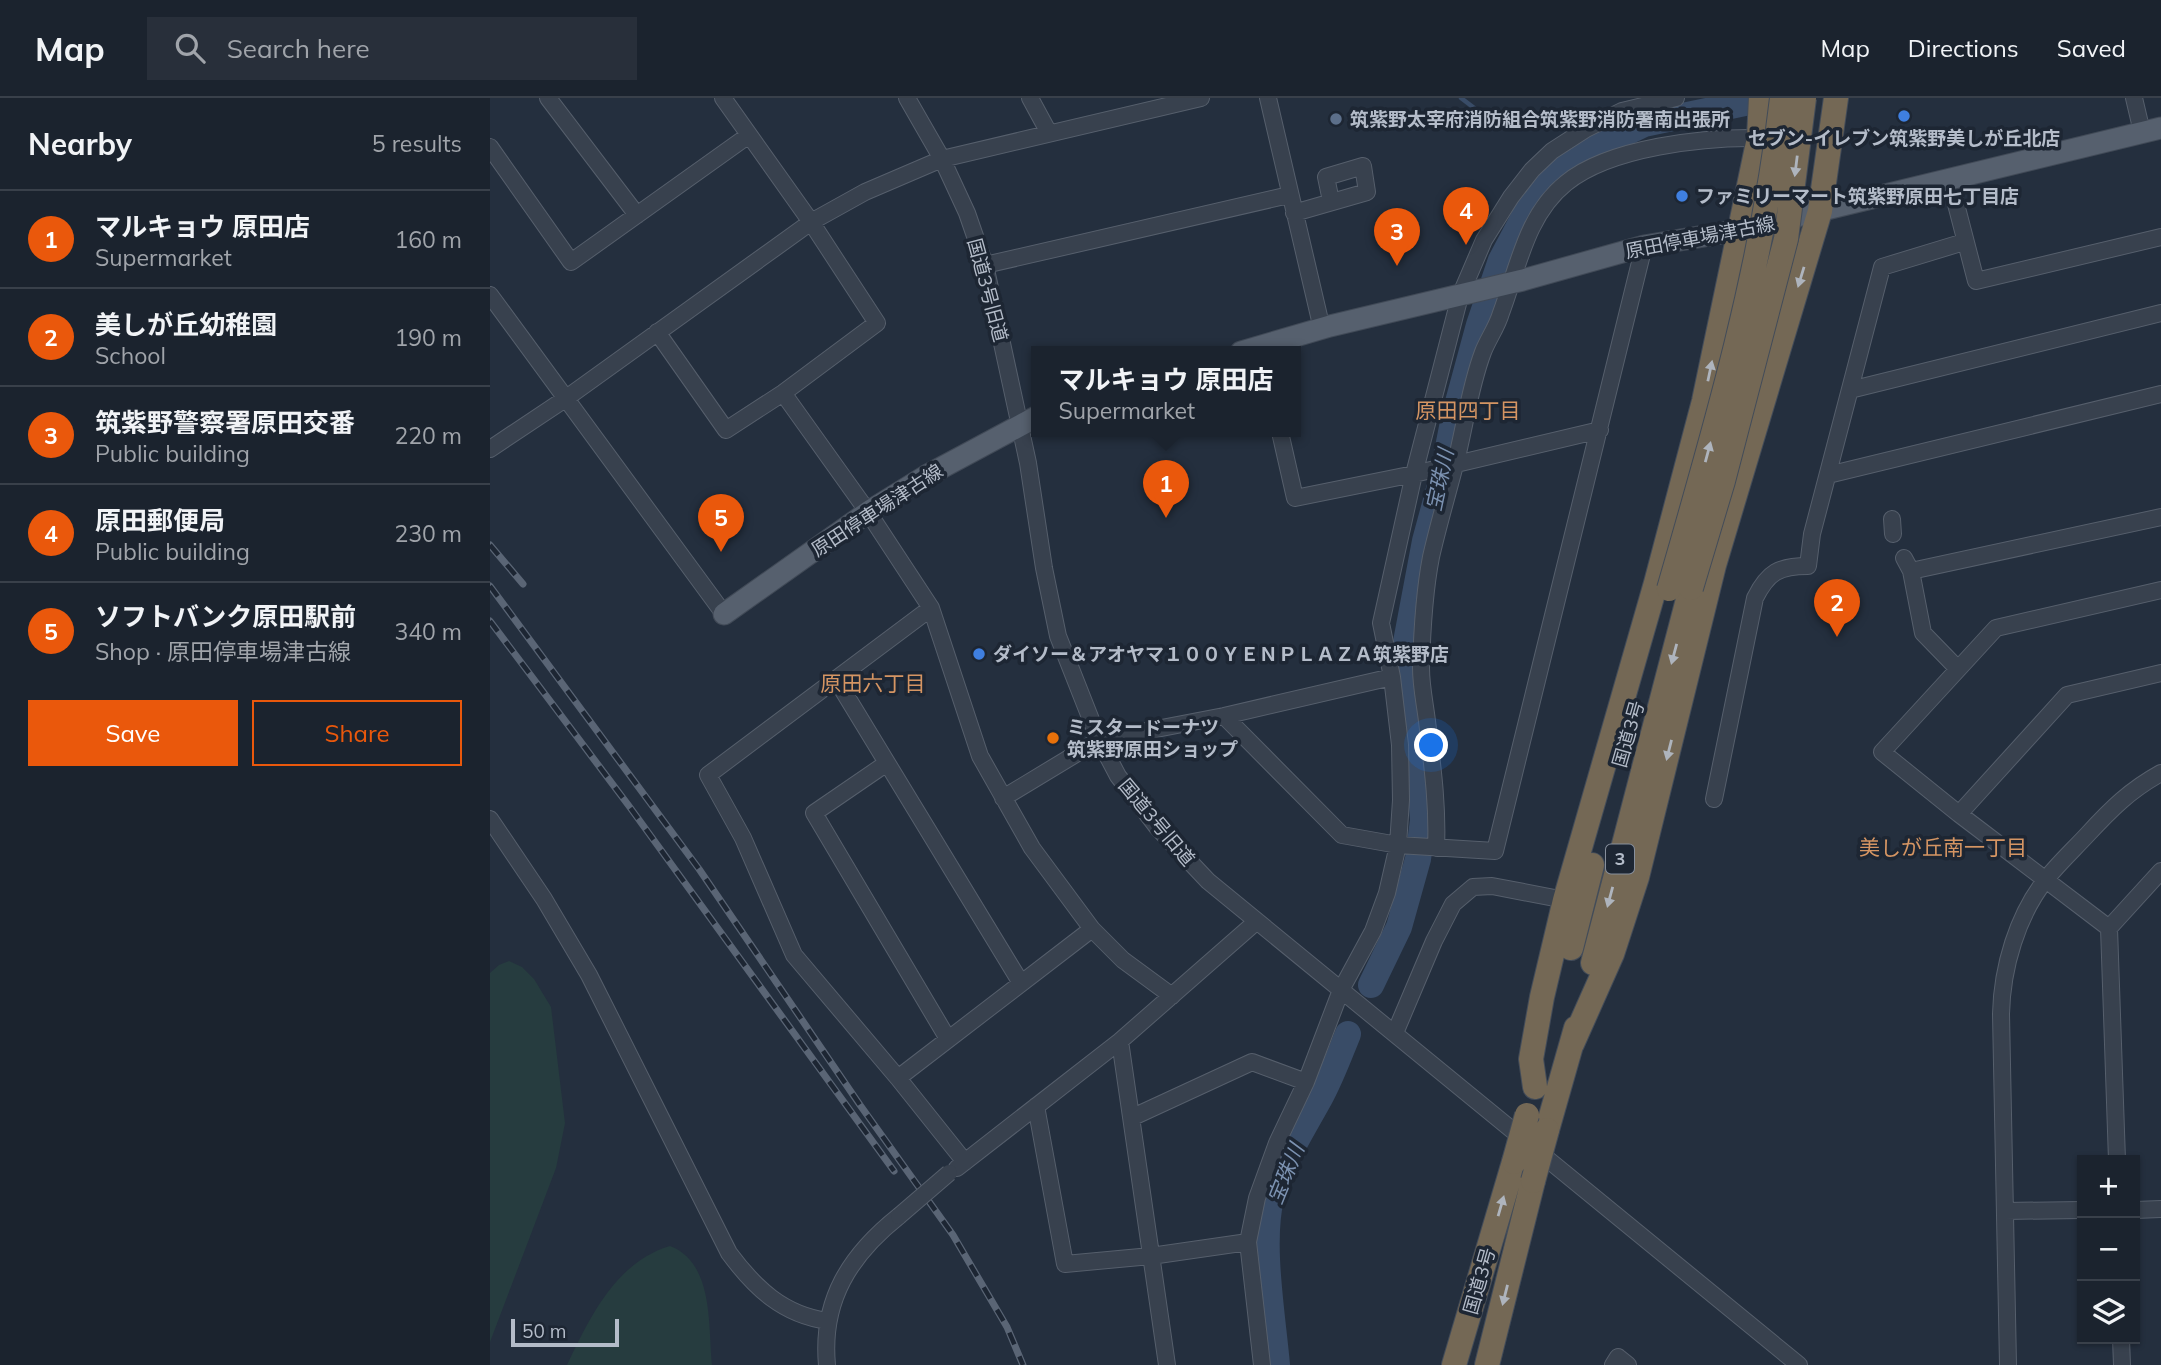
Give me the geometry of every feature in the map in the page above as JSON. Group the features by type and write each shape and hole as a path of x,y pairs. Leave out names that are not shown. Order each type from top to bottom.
{"highway":[{"name":"国道3号","path":"1454,1365 1535,1087 1603,824 1672,586 1739,338 1773,173 1782,98"},
{"name":"国道3号","path":"1488,1365 1533,1181 1572,1044 1672,586 1723,481 1786,239 1804,98"},
{"path":"1572,1044 1612,954 1637,877 1714,565 1819,211 1836,98"},
{"path":"1764,113 1773,173"},
{"path":"1535,1087 1531,1059 1542,997 1565,900 1672,586 1662,556 1704,401 1764,113"}],"main road":[{"name":"原田停車場津古線","path":"1268,346 1322,329 1511,283 1644,246 1740,230 2151,130"},
{"name":"原田停車場津古線","path":"724,614 868,512 926,476 1028,420"}],"street":[{"path":"548,98 637,215"},
{"path":"657,332 726,430 783,393 877,323 811,222 723,98"},
{"name":"国道3号旧道","path":"906,98 943,159 967,213 985,265 1028,420 1044,568 1058,636 1099,740 1118,776 1157,828 1209,881 1799,1365"},
{"path":"1030,98 1049,133"},
{"path":"490,449 565,399 811,222 865,192 943,159 1201,98"},
{"path":"1268,98 1322,329"},
{"path":"1262,1365 1248,1242 1257,1198 1277,1143 1306,1082 1341,989 1373,930 1387,892 1398,845 1400,758 1392,677 1381,623 1414,474 1460,296 1484,240 1511,197 1532,170 1552,151 1586,129 1622,111 1676,98"},
{"path":"2134,98 2151,130"},
{"path":"1436,848 1436,804 1421,671 1423,616 1431,560 1469,396 1484,351 1500,317 1524,243 1543,206 1566,182 1595,164 1627,154 1732,137 1764,113"},
{"path":"490,147 571,262 749,135"},
{"path":"1950,181 1976,281 2161,237"},
{"path":"985,265 1289,195"},
{"path":"1294,213 1331,201"},
{"path":"1714,799 1755,598 1764,582 1774,573 1789,566 1808,566 1812,534 1882,267 1964,242"},
{"path":"1224,716 1342,835 1398,845 1495,852 1644,246"},
{"path":"490,295 724,614"},
{"path":"1850,390 2161,313"},
{"path":"783,393 868,512 931,608 980,756 1032,848 1092,929 1124,960 1172,996"},
{"path":"1828,475 2161,394"},
{"path":"1281,437 1295,498 1414,474 1600,429"},
{"path":"1956,668 1923,634 1908,564 2161,517"},
{"path":"2109,928 1882,752 1956,668 1996,628 2161,590"},
{"path":"931,608 708,775 743,838 794,955 965,1162"},
{"path":"1959,814 2067,695 2161,673"},
{"path":"1003,798 1099,740 1224,716 1392,677"},
{"path":"836,679 1021,983"},
{"path":"887,763 814,813 947,1040"},
{"path":"2008,1365 2001,997 2005,972 2028,908 2045,880 2122,797 2161,773"},
{"path":"490,819 544,899 589,975 729,1254 749,1280 769,1297 790,1310 828,1321"},
{"path":"2117,1155 2109,928 2161,872"},
{"path":"1395,1033 1434,941 1453,904 1473,887 1492,886 1565,900"},
{"path":"828,1365 828,1321 835,1297 858,1254 874,1236 950,1173 1120,1041 1257,921"},
{"path":"898,1078 1092,929"},
{"path":"1120,1041 1167,1365"},
{"path":"1133,1117 1252,1062 1306,1082"},
{"path":"1036,1106 1065,1264 1151,1256 1248,1242"},
{"path":"2140,1210 2161,1209"},
{"path":"2005,1211 2077,1210"},
{"path":"2121,1344 2122,1365"},
{"path":"1613,1365 1619,1357 1628,1365"}],"green space":[{"path":"509,961 522,967 534,979 551,1007 565,1123 556,1168 490,1342 490,973"},
{"path":"670,1246 684,1254 695,1266 702,1281 709,1314 712,1365 567,1365 595,1310 620,1278 651,1254"}],"waterway":[{"path":"1461,98 1490,120 1521,122 1602,112 1605,114"},
{"name":"宝珠川","path":"1371,985 1399,927 1418,859 1423,820 1413,686 1406,642 1425,541 1442,478 1454,417 1479,325 1501,260 1542,188 1580,155 1644,124 1769,98"},
{"path":"1616,120 1631,129"},
{"name":"宝珠川","path":"1277,1365 1267,1259 1271,1199 1286,1160 1324,1090 1348,1034"}],"railway":[{"path":"490,545 523,584"},
{"path":"490,586 699,869 860,1105 953,1235 1007,1327 1023,1365"},
{"path":"490,621 629,806 894,1171"}],"place":[{"name":"セブン-イレブン筑紫野美しが丘北店","path":"1904,116"},
{"name":"筑紫野太宰府消防組合筑紫野消防署南出張所","path":"1336,119"},
{"name":"ファミリーマート筑紫野原田七丁目店","path":"1682,196"},
{"name":"原田郵便局","path":"1466,245"},
{"name":"筑紫野警察署原田交番","path":"1397,266"},
{"name":"マルキョウ 原田店","path":"1166,518"},
{"name":"ソフトバンク原田駅前","path":"721,552"},
{"name":"美しが丘幼稚園","path":"1837,637"},
{"name":"ダイソー＆アオヤマ１００ＹＥＮＰＬＡＺＡ筑紫野店","path":"979,654"},
{"name":"ミスタードーナツ 筑紫野原田ショップ","path":"1053,738"}],"district":[{"name":"原田四丁目","path":"1468,411"},
{"name":"原田六丁目","path":"873,684"},
{"name":"美しが丘南一丁目","path":"1943,848"}]}
